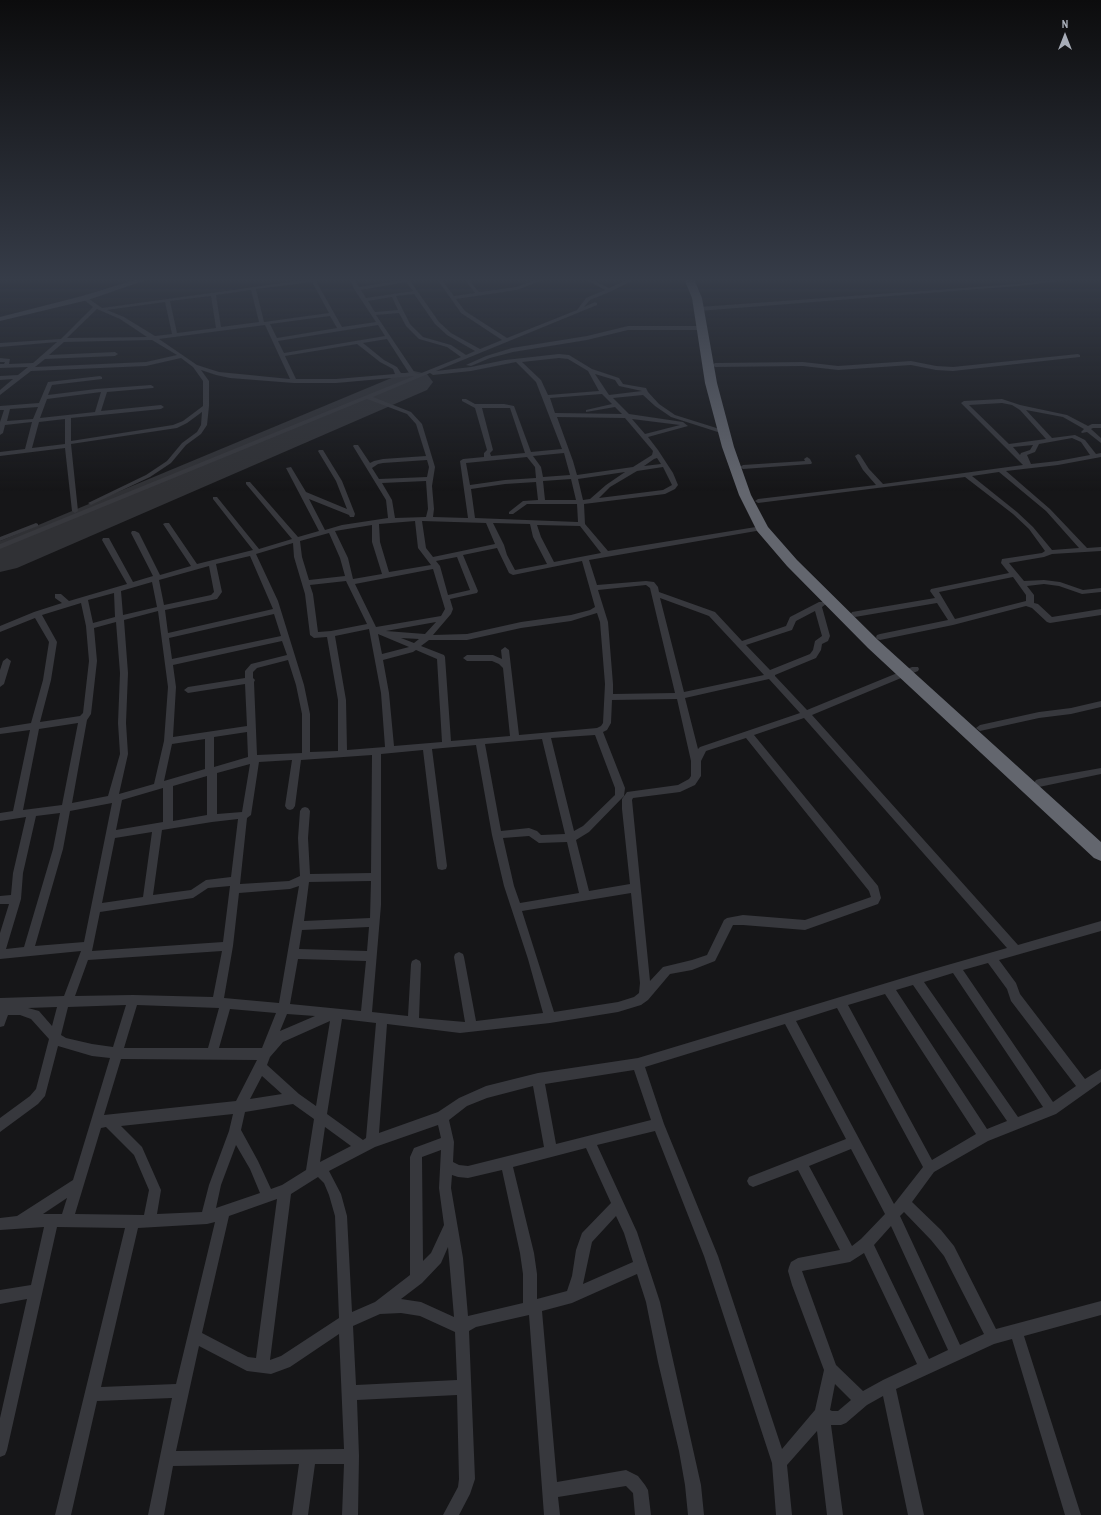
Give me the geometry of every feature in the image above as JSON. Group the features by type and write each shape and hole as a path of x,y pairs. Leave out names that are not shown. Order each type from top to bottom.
{"highway":[{"path":"706,350 711,383 724,432 751,508 762,528 823,604 910,671 980,728 1101,839"},
{"path":"712,350 722,395 743,467 758,501 770,523 789,549 880,637 910,671 1101,853"}],"street":[{"path":"0,392 29,370 43,354 52,350"},
{"path":"0,539 75,510 148,476 169,462 184,444 202,429 206,406 206,381 195,366 172,350"},
{"path":"280,350 294,381"},
{"path":"282,355 313,350"},
{"path":"368,350 382,361 395,368 398,375"},
{"path":"397,350 416,375"},
{"path":"455,350 466,357"},
{"path":"0,547 366,397 416,375 466,357 481,350"},
{"path":"456,370 500,353 515,350"},
{"path":"43,354 115,354"},
{"path":"29,370 146,364 182,356"},
{"path":"195,366 218,374 230,376 294,381 336,382 471,369 492,364 519,362 559,356 569,357 590,370 614,378 619,381 621,385 644,389 645,393 667,413 694,424 724,432"},
{"path":"715,365 803,364 838,368 911,363 936,368 953,369 1078,356"},
{"path":"0,360 8,360 3,366"},
{"path":"519,362 539,381 554,415 574,477 580,502 582,524 606,554"},
{"path":"3,366 34,365"},
{"path":"96,391 105,365"},
{"path":"511,512 525,502 580,502 669,491 675,485 665,464 656,451 628,416 603,392 590,370"},
{"path":"0,378 20,377"},
{"path":"28,451 36,420 50,383 100,378"},
{"path":"45,397 104,390 151,387"},
{"path":"98,413 104,390"},
{"path":"546,397 603,392"},
{"path":"608,397 645,393"},
{"path":"366,397 396,406 413,416 419,424 432,467 430,479 429,519"},
{"path":"464,400 471,406 512,407 529,455 538,467 542,501"},
{"path":"1028,466 964,403 1002,401 1018,407 1065,416 1074,420 1088,430 1101,442"},
{"path":"0,408 42,405"},
{"path":"554,415 598,410 616,405"},
{"path":"0,454 28,451 174,427 185,422 206,406"},
{"path":"478,406 490,450 487,453 488,459"},
{"path":"0,433 1,424 8,407"},
{"path":"1,424 161,407"},
{"path":"1018,407 1050,440"},
{"path":"554,415 628,416 694,424"},
{"path":"554,415 574,418 561,423 557,427"},
{"path":"68,416 68,444 75,510"},
{"path":"644,436 694,424"},
{"path":"1007,446 1073,436 1088,430 1092,426 1101,426"},
{"path":"1073,436 1083,442 1097,455"},
{"path":"1028,466 1024,454 1032,451 1037,442"},
{"path":"356,446 389,500 392,520"},
{"path":"472,520 463,461 566,451"},
{"path":"593,500 608,486 655,456 656,451"},
{"path":"321,452 339,481 352,514 353,525"},
{"path":"758,501 881,486 1000,469 1058,463 1097,455"},
{"path":"858,456 866,470 881,486"},
{"path":"369,467 376,462 429,458"},
{"path":"743,467 809,463 807,459"},
{"path":"467,488 505,482 574,477 665,464"},
{"path":"289,468 344,558 350,580 374,628 385,693 390,750"},
{"path":"1000,469 1048,510 1085,550"},
{"path":"966,474 1015,513 1040,538 1049,552"},
{"path":"377,481 430,479"},
{"path":"248,484 296,539 298,557 309,594 314,635 331,634 444,618"},
{"path":"304,494 352,514"},
{"path":"215,498 254,552 277,611 292,656 306,714 301,756 290,806"},
{"path":"0,629 37,614 117,589 254,552 296,539 353,525 392,520 429,519 582,524"},
{"path":"379,658 410,650 427,637 444,618 449,609 433,563 422,548 418,520"},
{"path":"488,521 500,545 503,555 513,573 606,554 762,528"},
{"path":"375,522 376,542 386,574"},
{"path":"533,523 537,537 552,566"},
{"path":"167,524 195,567"},
{"path":"135,533 156,578 166,636 172,687 168,741 158,787"},
{"path":"106,540 131,585"},
{"path":"306,583 350,580 386,574 433,563 459,553 500,545"},
{"path":"1030,604 1030,595 1005,561 1044,555 1049,552 1101,549"},
{"path":"445,598 474,591 459,553"},
{"path":"0,817 66,808 115,798 158,787 211,770 254,760 343,754 598,731 604,728 607,723 609,684 604,622 595,588 585,559"},
{"path":"90,626 217,595 218,592 212,563"},
{"path":"953,622 934,591 1014,574"},
{"path":"1022,584 1044,582 1060,584 1082,592 1101,590"},
{"path":"595,588 646,583 651,584 654,587 696,761 696,776 692,782 680,788 630,795 627,799 634,888 645,983 644,996"},
{"path":"0,1126 34,1100 41,1092 66,1001 86,951 96,908 111,835 115,798 124,754 122,722 124,673 117,589"},
{"path":"655,593 712,614 806,714 1016,951"},
{"path":"58,596 67,604"},
{"path":"28,952 58,849 83,719 88,711 93,661 90,626 84,599"},
{"path":"855,614 940,600"},
{"path":"880,637 953,622 1026,603 1030,604 1050,620 1101,612"},
{"path":"608,697 680,696 770,675 813,656 817,650 818,643 825,639 826,636 823,604 793,619 789,628 741,644"},
{"path":"388,634 443,638 467,637 521,625 572,618 593,612 600,606"},
{"path":"166,636 277,611"},
{"path":"17,814 35,726 47,680 53,642 37,614"},
{"path":"374,628 438,654 443,660 447,744"},
{"path":"331,634 342,700 343,754"},
{"path":"169,663 286,637"},
{"path":"505,650 515,738"},
{"path":"212,1053 221,1003 243,816 247,813 254,760 251,680 249,671 254,666 292,656"},
{"path":"467,658 494,658 502,662 507,667"},
{"path":"0,664 7,661 0,684"},
{"path":"696,761 698,755 703,749 806,714 910,671"},
{"path":"188,690 251,680"},
{"path":"980,728 1039,715 1071,711 1101,704"},
{"path":"0,731 83,719"},
{"path":"168,741 252,728"},
{"path":"497,835 529,832 540,839 571,838 586,829 619,796 620,788 598,731"},
{"path":"209,734 212,818"},
{"path":"4,1005 66,1001 133,1000 221,1003 337,1012 460,1028 550,1018 618,1007 637,1001 644,996 667,970 692,965 711,958 728,923 731,921 743,920 805,925 874,901 876,898 874,889 748,734"},
{"path":"546,736 584,896"},
{"path":"480,741 497,835 509,886 533,959 550,1018"},
{"path":"427,746 442,866"},
{"path":"366,1016 374,922 376,877 376,751"},
{"path":"1039,783 1101,771"},
{"path":"168,784 168,826"},
{"path":"208,1218 215,1185 235,1131 240,1107 260,1067 284,1007 305,878 303,838 305,811"},
{"path":"0,950 16,899 18,873 32,812"},
{"path":"111,835 212,818 243,816"},
{"path":"147,901 158,827"},
{"path":"96,908 193,894 206,884 290,885 305,878 376,877"},
{"path":"516,908 634,888"},
{"path":"0,900 16,899"},
{"path":"298,926 374,922"},
{"path":"0,1224 52,1220 133,1222 208,1218 285,1190 316,1171 367,1145 442,1117 463,1102 486,1092 538,1080 638,1064 840,1002 1101,926"},
{"path":"0,954 228,946"},
{"path":"293,954 371,956"},
{"path":"459,957 472,1027"},
{"path":"991,958 1012,987 1015,997 1084,1087"},
{"path":"412,1022 416,964"},
{"path":"955,968 1052,1110"},
{"path":"916,980 1016,1124"},
{"path":"888,988 984,1136"},
{"path":"67,1220 78,1184 103,1121 117,1053 133,1000"},
{"path":"840,1002 930,1168"},
{"path":"0,1022 4,1005"},
{"path":"4,1005 35,1015 55,1038 75,1047 117,1053 265,1054 279,1038 337,1012"},
{"path":"316,1171 321,1117 337,1012"},
{"path":"367,1145 382,1018"},
{"path":"788,1018 893,1215 957,1353"},
{"path":"638,1064 658,1124 711,1256 779,1463 784,1515"},
{"path":"260,1067 295,1098 321,1117 367,1145"},
{"path":"862,1400 831,1370 795,1272 798,1265 850,1255 866,1244 893,1215 930,1168 984,1136 1052,1110 1101,1075"},
{"path":"538,1080 551,1151"},
{"path":"103,1121 240,1107 295,1098"},
{"path":"442,1117 448,1142 448,1166 445,1177 445,1188 456,1258 462,1328 467,1479 465,1489 451,1515"},
{"path":"103,1121 138,1150 155,1190 150,1221"},
{"path":"448,1166 458,1171 468,1172 658,1124"},
{"path":"235,1131 268,1196"},
{"path":"589,1141 618,1205 642,1265 653,1302 693,1485 696,1515"},
{"path":"417,1278 416,1157 418,1152 422,1150 448,1142"},
{"path":"753,1181 855,1142"},
{"path":"506,1162 527,1253 530,1274 552,1515"},
{"path":"801,1163 850,1255"},
{"path":"316,1171 328,1179 335,1194 341,1216 352,1456 350,1515"},
{"path":"19,1222 78,1184"},
{"path":"262,1367 285,1190"},
{"path":"903,1202 936,1235 949,1251 993,1337"},
{"path":"572,1296 579,1276 583,1250 587,1238 618,1205"},
{"path":"156,1515 194,1336 224,1211"},
{"path":"0,1450 52,1220"},
{"path":"63,1515 133,1222"},
{"path":"194,1336 247,1364 271,1367 285,1362 345,1322 380,1307 417,1278 436,1258 451,1225"},
{"path":"866,1244 926,1368"},
{"path":"462,1328 469,1322 572,1296 642,1265"},
{"path":"0,1297 36,1291"},
{"path":"380,1307 401,1306 421,1309 462,1328"},
{"path":"822,1414 832,1418 841,1418 862,1400 888,1385 993,1337 1101,1308"},
{"path":"1016,1331 1073,1515"},
{"path":"831,1370 822,1414 835,1515"},
{"path":"888,1385 916,1515"},
{"path":"350,1393 464,1387"},
{"path":"92,1394 182,1391"},
{"path":"779,1463 822,1414"},
{"path":"168,1459 352,1456"},
{"path":"300,1515 308,1457"},
{"path":"550,1491 626,1478 633,1481 640,1490 643,1515"}],"runway":[{"path":"0,558 414,382"}]}
